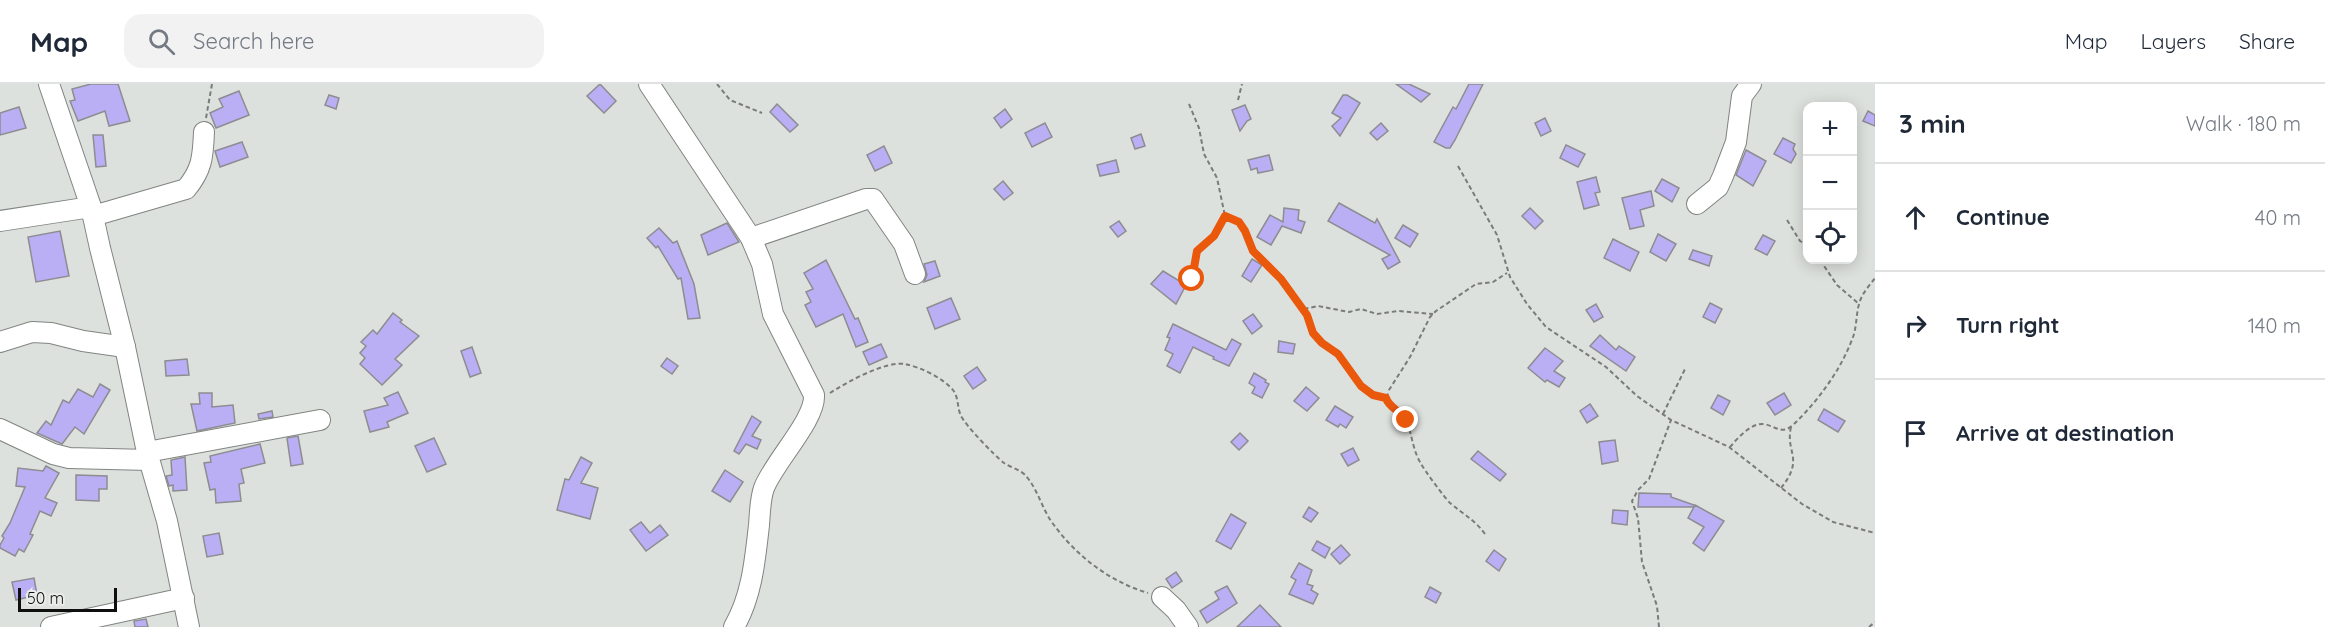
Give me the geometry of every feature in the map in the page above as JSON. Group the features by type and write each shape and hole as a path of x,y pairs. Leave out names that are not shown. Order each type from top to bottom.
{"street":[{"path":"49,84 92,211 125,347 148,456 167,521 189,627"},
{"path":"649,84 751,238 762,264 773,314 814,395 815,403 764,489 755,567 748,596 734,627"},
{"path":"1697,204 1718,187 1723,176 1736,142 1742,96 1751,84"},
{"path":"0,221 92,211 186,189 196,177 201,164 204,132"},
{"path":"751,238 866,199 873,199 904,244 915,274"},
{"path":"0,342 32,332 51,333 83,341 125,347"},
{"path":"0,429 53,454 69,458 148,456 320,420"},
{"path":"1162,597 1176,610 1188,627"},
{"path":"51,627 184,598"}],"path":[{"path":"204,132 212,84"},
{"path":"717,84 730,100 762,113"},
{"path":"1238,100 1242,84"},
{"path":"1189,104 1199,128 1204,154 1217,178 1225,216 1214,236 1197,251 1192,279"},
{"path":"1458,166 1497,235 1508,272 1522,297 1546,327 1606,367 1637,396 1671,420 1729,447 1802,504 1833,522 1875,533"},
{"path":"1225,216 1239,222 1253,251 1281,279 1303,310 1313,333 1322,343 1338,354 1361,386 1373,395 1386,398 1402,413 1421,464 1449,503 1474,520 1485,534"},
{"path":"1787,220 1803,243"},
{"path":"1823,264 1837,285 1859,304"},
{"path":"1386,398 1433,314 1476,284 1493,282 1508,272"},
{"path":"1729,447 1753,427 1764,424 1775,430 1783,430 1791,427 1838,371 1853,338 1859,304 1875,278"},
{"path":"1303,310 1318,306 1349,312 1361,309 1377,314 1398,311 1433,314"},
{"path":"815,403 838,388 881,367 894,364 906,364 938,378 952,390 958,400 961,416 991,452 1005,464 1022,472 1032,484 1052,522 1072,546 1101,572 1122,583 1162,597"},
{"path":"1663,414 1686,367"},
{"path":"1659,627 1657,606 1642,562 1638,518 1632,501 1638,490 1649,479 1671,420"},
{"path":"1781,488 1792,470 1794,459 1791,427"},
{"path":"1869,627 1875,622"}],"building":[{"path":"91,84 118,84 130,121 109,126 105,111 78,121 70,101 75,100 72,89"},
{"path":"600,84 616,101 604,113 587,96"},
{"path":"1396,84 1409,84 1430,94 1421,102"},
{"path":"1469,84 1483,84 1455,140 1450,148 1446,148 1434,142 1453,107 1456,109"},
{"path":"239,91 249,115 216,128 210,113 223,107 219,99"},
{"path":"329,95 339,98 336,109 325,105"},
{"path":"1343,95 1360,103 1340,136 1332,126 1341,118 1332,113"},
{"path":"777,104 798,125 790,132 770,112"},
{"path":"1245,105 1251,119 1240,131 1232,110"},
{"path":"19,107 26,128 0,135 0,113"},
{"path":"1005,109 1012,119 1001,128 994,118"},
{"path":"1868,111 1875,115 1875,126 1863,121"},
{"path":"1545,118 1551,131 1541,136 1535,123"},
{"path":"1045,123 1052,137 1032,147 1025,133"},
{"path":"1381,123 1388,131 1377,140 1370,133"},
{"path":"1141,134 1145,146 1135,149 1131,138"},
{"path":"93,135 103,135 106,166 96,167"},
{"path":"1783,138 1795,144 1793,149 1796,154 1791,163 1774,154"},
{"path":"242,142 248,157 220,167 215,151"},
{"path":"1566,145 1585,154 1578,167 1560,158"},
{"path":"884,146 892,163 875,171 867,155"},
{"path":"1746,150 1766,161 1753,186 1736,175"},
{"path":"1269,155 1273,170 1258,173 1257,168 1251,170 1248,160"},
{"path":"1116,160 1119,172 1100,176 1097,165"},
{"path":"1596,177 1600,192 1595,193 1599,205 1584,209 1577,182"},
{"path":"1662,179 1679,188 1672,202 1655,191"},
{"path":"1003,181 1013,193 1004,200 994,189"},
{"path":"1651,191 1654,206 1640,210 1644,226 1630,229 1622,198"},
{"path":"1339,203 1375,223 1377,219 1400,262 1388,269 1382,259 1390,255 1328,221"},
{"path":"1284,208 1299,210 1298,220 1305,222 1301,233 1282,226 1271,245 1257,237 1270,215 1283,222"},
{"path":"1530,208 1543,221 1535,229 1522,216"},
{"path":"1119,221 1126,231 1118,237 1110,227"},
{"path":"727,223 739,242 708,255 701,235"},
{"path":"1403,225 1418,234 1410,247 1395,238"},
{"path":"659,228 673,243 677,241 694,284 700,318 688,319 681,278 678,279 658,246 656,248 647,238"},
{"path":"60,231 69,276 36,282 28,237"},
{"path":"1658,234 1676,244 1666,261 1650,252"},
{"path":"1763,235 1775,241 1767,255 1755,249"},
{"path":"1613,239 1639,252 1630,271 1604,258"},
{"path":"1693,250 1712,256 1709,266 1689,259"},
{"path":"1252,259 1262,265 1251,282 1242,276"},
{"path":"826,260 855,319 858,318 868,342 856,347 843,314 816,327 805,305 811,302 806,292 813,289 804,273"},
{"path":"935,261 940,276 924,282 927,275 924,264"},
{"path":"1163,271 1186,285 1176,304 1151,284"},
{"path":"951,298 960,319 935,329 927,308"},
{"path":"1710,303 1722,309 1715,323 1703,317"},
{"path":"1596,304 1603,317 1594,322 1586,310"},
{"path":"393,313 402,320 400,322 419,336 395,359 402,365 382,385 360,364 365,358 360,353 366,346 361,342 373,330 377,334"},
{"path":"1253,314 1262,326 1252,334 1243,321"},
{"path":"1173,324 1226,350 1232,339 1241,344 1229,366 1193,347 1180,373 1167,366 1173,354 1165,350 1170,338 1167,337"},
{"path":"1600,335 1616,350 1619,346 1635,357 1626,371 1590,346"},
{"path":"1279,341 1295,344 1293,354 1278,352"},
{"path":"881,344 887,357 869,365 863,352"},
{"path":"472,347 481,373 470,377 461,351"},
{"path":"1545,348 1563,361 1554,371 1565,378 1559,387 1547,380 1545,382 1528,368"},
{"path":"667,358 678,366 672,374 661,366"},
{"path":"187,359 189,375 166,376 165,361"},
{"path":"977,367 986,380 973,389 964,376"},
{"path":"1254,373 1269,384 1262,398 1252,393 1255,387 1249,383"},
{"path":"100,384 110,390 84,434 75,427 62,444 37,433 46,421 51,425 63,400 69,403 78,389 93,397"},
{"path":"1306,387 1319,398 1307,411 1294,401"},
{"path":"398,392 408,413 387,422 389,427 370,432 364,411 388,405 384,398"},
{"path":"199,393 212,393 212,407 233,405 235,423 197,431 191,404 200,404"},
{"path":"1784,393 1791,405 1775,415 1767,403"},
{"path":"1718,395 1730,401 1723,415 1711,408"},
{"path":"1590,404 1598,416 1587,423 1580,411"},
{"path":"1335,406 1353,417 1346,428 1340,424 1338,427 1326,420"},
{"path":"1824,409 1845,421 1838,432 1818,420"},
{"path":"272,411 273,417 259,419 258,414"},
{"path":"752,416 761,422 752,436 761,440 757,449 746,444 739,454 734,451"},
{"path":"1240,433 1248,441 1239,450 1231,442"},
{"path":"298,436 303,464 291,466 287,438"},
{"path":"434,438 446,464 427,472 415,446"},
{"path":"1615,440 1618,461 1602,464 1599,442"},
{"path":"260,444 265,463 241,469 244,483 239,484 241,501 216,503 215,489 210,490 204,463 211,462 210,456"},
{"path":"1353,448 1359,460 1348,466 1341,454"},
{"path":"1478,451 1506,474 1500,481 1471,459"},
{"path":"185,457 187,490 173,491 173,485 169,486 166,476 172,475 171,460"},
{"path":"581,457 592,463 581,483 598,488 590,519 557,510 565,479 569,480"},
{"path":"46,466 59,473 45,498 57,503 51,516 40,511 30,534 33,535 24,552 19,549 15,556 0,548 0,545 25,487 16,486 18,468 43,471"},
{"path":"725,470 743,482 730,502 712,491"},
{"path":"76,475 107,476 107,489 99,489 99,501 76,500"},
{"path":"1639,493 1671,494 1671,497 1694,505 1694,507 1638,507"},
{"path":"1695,505 1724,521 1704,551 1693,543 1704,527 1688,518"},
{"path":"1309,507 1318,513 1311,522 1303,517"},
{"path":"1613,510 1628,511 1627,525 1612,523"},
{"path":"1231,514 1246,523 1231,549 1216,541"},
{"path":"641,522 650,533 660,525 668,535 646,551 630,530"},
{"path":"219,533 223,554 207,557 203,536"},
{"path":"1317,541 1330,548 1325,558 1312,550"},
{"path":"1341,545 1350,555 1340,564 1331,554"},
{"path":"1494,550 1506,559 1499,571 1486,561"},
{"path":"1299,563 1312,570 1307,584 1313,586 1311,590 1318,594 1313,604 1289,594 1296,580 1291,577"},
{"path":"1176,572 1182,581 1172,588 1166,579"},
{"path":"34,578 37,595 16,600 12,582"},
{"path":"1227,586 1237,603 1207,623 1200,611 1219,599 1215,592"},
{"path":"1430,587 1441,593 1436,603 1425,597"},
{"path":"1260,605 1281,627 1237,627"},
{"path":"146,619 148,627 135,627 134,621"}],"route":[{"path":"1192,279 1197,251 1214,236 1225,216 1239,222 1253,251 1281,279 1307,315 1313,333 1322,343 1338,354 1361,386 1373,395 1386,398 1406,420"}]}
